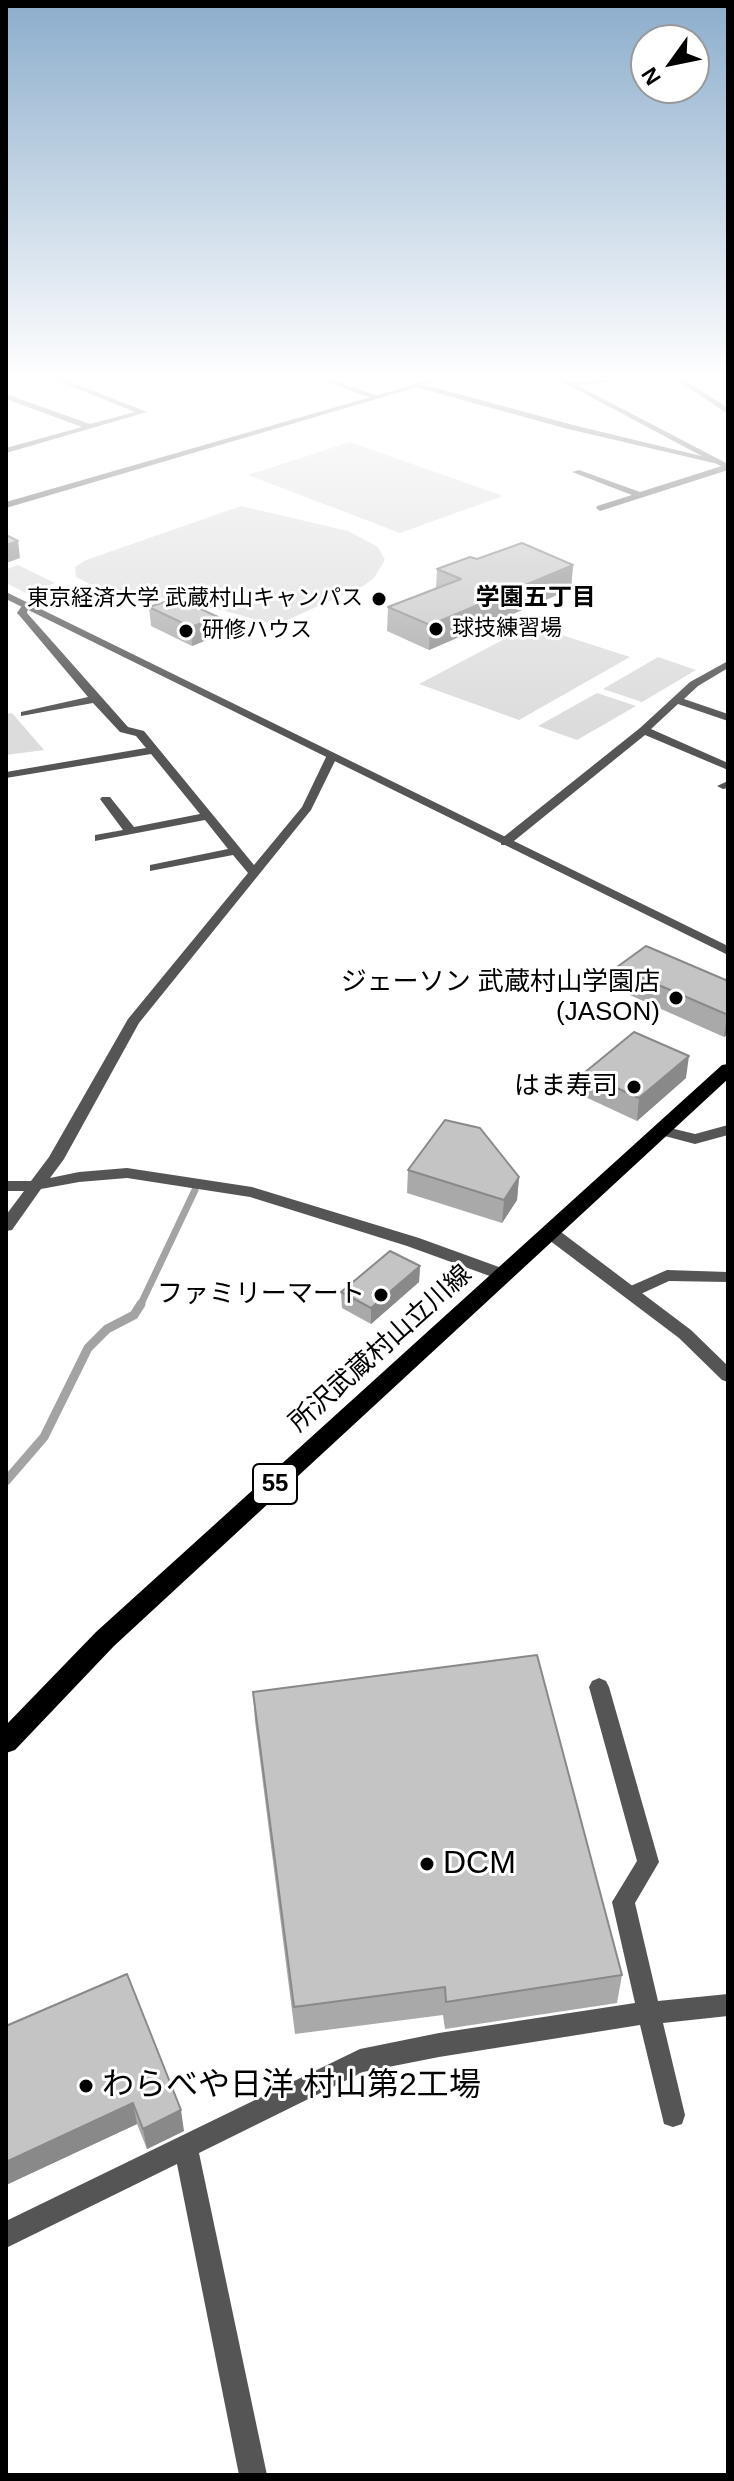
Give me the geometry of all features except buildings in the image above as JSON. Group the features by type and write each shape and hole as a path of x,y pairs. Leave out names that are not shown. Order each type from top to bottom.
{"main road":[{"name":"所沢武蔵村山立川線","path":"6,1742 105,1639 728,1069"}],"street":[{"path":"8,502 30,496"},
{"path":"600,508 638,496"},
{"path":"6,595 728,951"},
{"path":"26,606 22,613 95,699 124,730 140,733 255,874"},
{"path":"505,842 644,730 694,684 728,664"},
{"path":"25,714 95,699"},
{"path":"677,700 728,718"},
{"path":"644,730 728,767"},
{"path":"6,775 153,750"},
{"path":"6,1226 56,1159 133,1022 307,808 331,757"},
{"path":"106,799 131,832"},
{"path":"99,838 208,816"},
{"path":"154,868 236,851"},
{"path":"662,1131 695,1139 728,1130"},
{"path":"6,1186 34,1186 79,1177 127,1173 252,1192 413,1242 504,1275"},
{"path":"551,1233 685,1334 728,1376"},
{"path":"632,1292 667,1275 728,1277"},
{"path":"599,1687 648,1862 623,1902 673,2115"},
{"path":"6,2235 360,2061 439,2045 647,2013 728,2005"},
{"path":"186,2149 253,2475"}],"shaded area":[{"path":"302,496 503,496 400,533"},
{"path":"241,506 348,531 378,547 385,560 374,578 363,586 276,625 222,610 90,584 76,577 75,567 86,560"},
{"path":"18,565 55,583 26,593 6,583 6,569"},
{"path":"531,625 630,657 519,720 419,684"},
{"path":"658,657 696,670 642,702 603,689"},
{"path":"597,693 636,706 577,740 538,726"},
{"path":"12,713 44,750 6,755 6,714"}],"waterway":[{"path":"141,1304 195,1190"},
{"path":"6,1481 44,1437 88,1348 107,1329 134,1315 141,1304"}],"place":[{"name":"東京経済大学 武蔵村山キャンパス","path":"379,599"},
{"name":"球技練習場","path":"436,629"},
{"name":"研修ハウス","path":"186,631"},
{"name":"ジェーソン 武蔵村山学園店 (JASON)","path":"676,998"},
{"name":"はま寿司","path":"634,1087"},
{"name":"ファミリーマート","path":"381,1295"},
{"name":"DCM","path":"427,1864"},
{"name":"わらべや日洋 村山第2工場","path":"86,2086"}],"district":[{"name":"学園五丁目","path":"536,598"}]}
